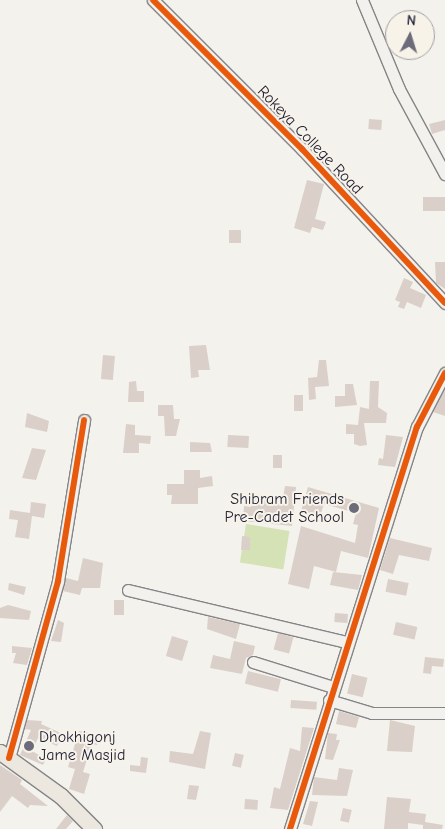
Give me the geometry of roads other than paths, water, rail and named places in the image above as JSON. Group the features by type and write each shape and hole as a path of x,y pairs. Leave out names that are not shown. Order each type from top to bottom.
{"main road":[{"path":"5,755 61,796 91,828"}],"street":[{"name":"Rokeya College Road","path":"153,0 302,149 445,303"},
{"path":"362,0 400,89 445,174"},
{"path":"290,829 347,642 417,427 445,373"},
{"path":"5,755 58,581 84,420"},
{"path":"128,590 347,642"},
{"path":"253,662 333,688"},
{"path":"329,700 372,713 445,713"}],"place":[{"name":"Shibram Friends Pre-Cadet School","path":"354,508"},
{"name":"Dhokhigonj Jame Masjid","path":"29,746"}]}
